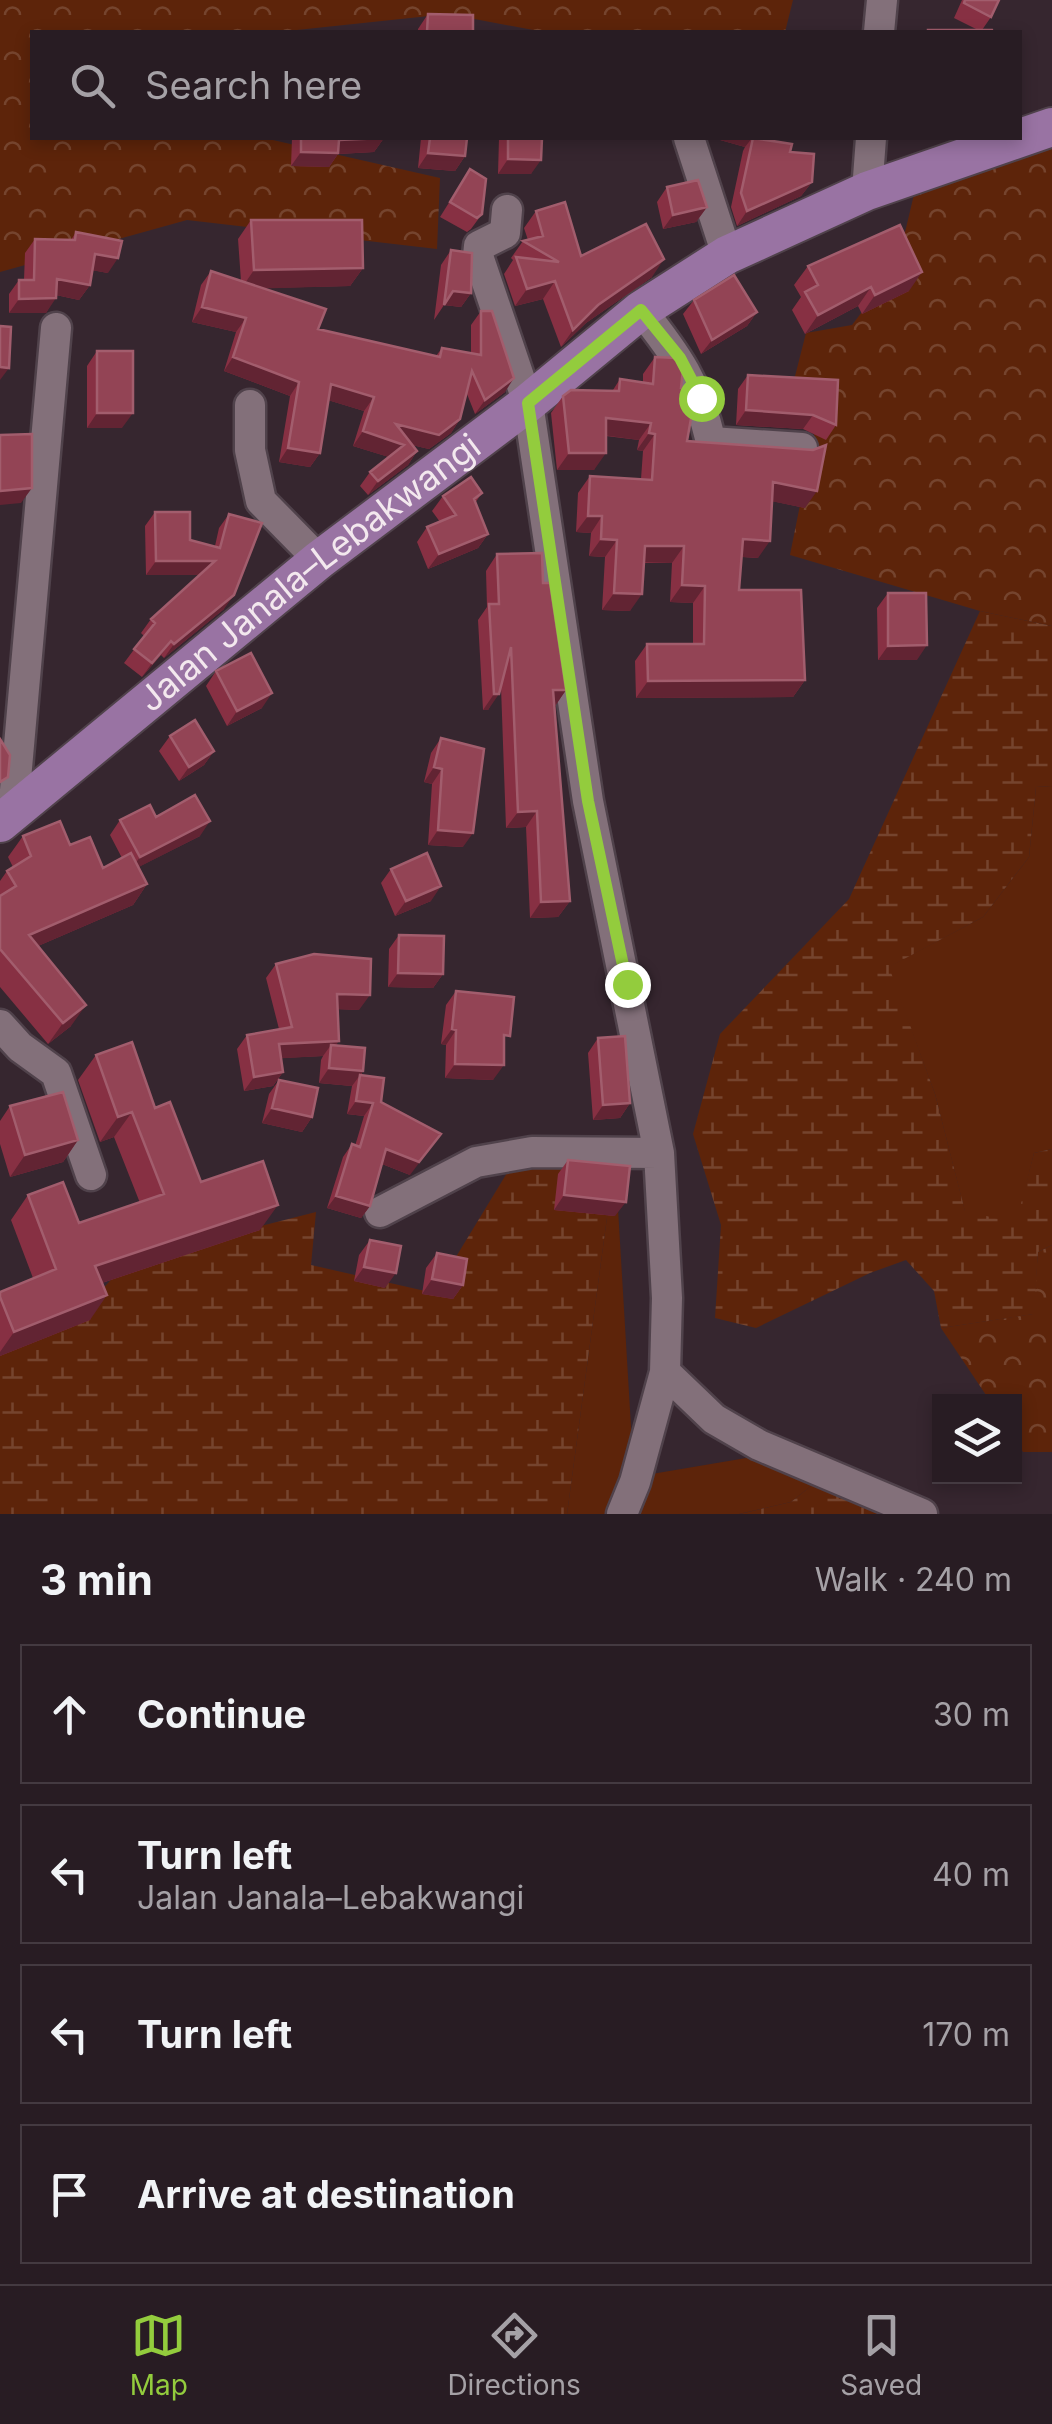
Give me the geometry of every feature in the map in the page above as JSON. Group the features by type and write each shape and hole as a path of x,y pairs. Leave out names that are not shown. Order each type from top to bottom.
{"main road":[{"name":"Jalan Janala–Lebakwangi","path":"1022,138 1052,127"},
{"name":"Jalan Janala–Lebakwangi","path":"6,818 318,560 528,403 641,310 727,255 867,192 1015,140"}],"street":[{"path":"879,30 882,0"},
{"path":"690,140 727,255"},
{"path":"867,192 872,140"},
{"path":"508,210 505,233 479,246 478,256 528,403 588,801 659,1153 667,1298 666,1372 622,1514"},
{"path":"641,310 680,358 701,398 711,442 802,448"},
{"path":"6,818 56,328"},
{"path":"250,405 250,450 260,501 318,560"},
{"path":"0,1025 20,1048 56,1073 91,1175"},
{"path":"380,1212 476,1162 532,1152 659,1153"},
{"path":"666,1372 714,1419 759,1444 922,1514"}],"green space":[{"path":"0,0 793,0 786,30 533,30 448,14 297,30 30,30 30,140 273,140 440,178 437,249 187,220 0,272"},
{"path":"1052,134 1052,626 980,611 790,555 822,395 792,388 806,333 852,325 897,266 916,186"},
{"path":"980,611 1052,626 1052,786 1036,787 1029,857 983,917 889,967 935,1094 965,1211 1016,1223 1034,1153 1052,1149 1052,1245 1038,1252 1034,1314 941,1328 934,1291 906,1260 870,1273 756,1328 715,1318 721,1225 693,1134 720,1034 849,899"},
{"path":"1052,786 1052,1149 1034,1153 1017,1224 965,1212 935,1094 888,967 983,917 1029,857 1036,787"},
{"path":"615,1158 634,1477 787,1451 825,1475 791,1502 739,1514 567,1514"},
{"path":"615,1158 567,1514 0,1514 0,1348 77,1317 130,1259 316,1212 311,1265 434,1293 507,1173"},
{"path":"1052,1245 1052,1452 1023,1452 1022,1394 985,1394 941,1328 1033,1314 1038,1252"},
{"path":"825,1475 886,1514 740,1514 791,1502"}],"building":[{"path":"999,0 991,17 964,3"},
{"path":"428,14 473,15 473,30 427,30"},
{"path":"301,140 339,140 338,153 301,152"},
{"path":"430,140 467,140 465,156 428,153"},
{"path":"508,140 542,140 541,160 508,159"},
{"path":"753,140 792,144 790,152 814,154 812,182 747,211 741,193"},
{"path":"470,169 486,179 482,214 477,218 450,202"},
{"path":"698,180 707,207 673,215 667,187"},
{"path":"565,202 581,256 646,224 664,259 598,305 573,330 555,281 527,289 516,257 559,262 523,241 543,236 536,211"},
{"path":"251,220 362,220 363,268 254,270"},
{"path":"900,225 922,272 875,295 871,287 818,315 805,292 818,285 808,266"},
{"path":"76,232 122,241 118,258 95,254 90,285 57,279 56,298 19,299 19,280 34,280 35,239 75,240"},
{"path":"451,250 472,253 471,293 453,291 444,305"},
{"path":"211,271 326,309 318,329 440,357 442,348 481,355 481,311 492,311 514,378 485,400 472,371 460,419 439,435 396,424 417,451 378,481 370,472 404,445 363,431 374,397 331,384 320,453 288,448 299,382 233,357 246,318 202,307"},
{"path":"734,275 757,312 712,340 694,300"},
{"path":"0,326 11,327 9,368 0,367"},
{"path":"97,351 133,351 133,413 97,413"},
{"path":"655,357 677,358 683,369 681,388 693,390 687,441 813,450 826,445 817,491 773,482 770,541 743,539 739,590 801,590 805,680 648,681 647,644 704,644 705,586 682,585 684,546 645,546 642,594 614,593 617,540 601,539 602,516 588,516 590,476 652,480 655,434 649,433 651,423 606,418 606,453 569,453 563,396 571,390 619,391 620,379 653,384"},
{"path":"748,375 838,380 836,425 813,415 746,410"},
{"path":"32,434 32,488 0,491 0,435"},
{"path":"471,477 482,493 474,499 488,534 439,554 427,527 456,515 443,496"},
{"path":"155,512 190,512 190,540 220,548 229,514 262,523 234,595 174,644 171,641 152,663 134,649 155,623 151,619 215,561 156,561"},
{"path":"542,553 543,583 550,583 566,690 553,690 570,901 541,902 537,811 518,812 511,647 499,694 494,694 489,604 499,604 497,554"},
{"path":"888,593 926,593 927,645 888,646"},
{"path":"251,653 272,693 237,711 216,671"},
{"path":"195,720 214,751 189,767 170,736"},
{"path":"441,738 484,749 473,833 438,830 442,769 434,767"},
{"path":"0,739 10,755 8,777 0,782"},
{"path":"195,795 210,821 140,857 120,820 150,805 156,817"},
{"path":"60,821 70,845 90,837 103,868 131,853 147,884 29,935 86,1005 63,1023 0,949 0,896 16,886 7,871 31,856 23,836"},
{"path":"427,853 441,886 406,901 391,869"},
{"path":"399,935 444,936 443,974 398,973"},
{"path":"314,954 371,959 370,995 337,994 339,1041 279,1044 283,1072 254,1077 247,1035 292,1027 276,964"},
{"path":"456,991 514,997 510,1036 504,1035 504,1065 455,1064 456,1030 452,1029"},
{"path":"625,1036 630,1103 603,1105 598,1038"},
{"path":"132,1042 155,1108 170,1102 201,1182 263,1161 278,1205 95,1266 107,1295 14,1332 0,1292 56,1269 28,1195 63,1182 79,1223 164,1194 132,1112 118,1117 96,1055"},
{"path":"331,1045 365,1048 363,1071 329,1068"},
{"path":"360,1075 384,1078 381,1102 441,1134 419,1162 386,1149 370,1206 336,1196 352,1144 360,1147 373,1103 356,1101"},
{"path":"279,1080 318,1088 312,1117 272,1108"},
{"path":"63,1092 78,1140 25,1155 10,1106"},
{"path":"568,1160 630,1166 626,1202 564,1195"},
{"path":"370,1240 401,1246 396,1273 364,1267"},
{"path":"437,1253 467,1259 463,1285 432,1279"}],"route":[{"path":"627,984 588,801 528,403 641,310 680,358 701,398"}]}
